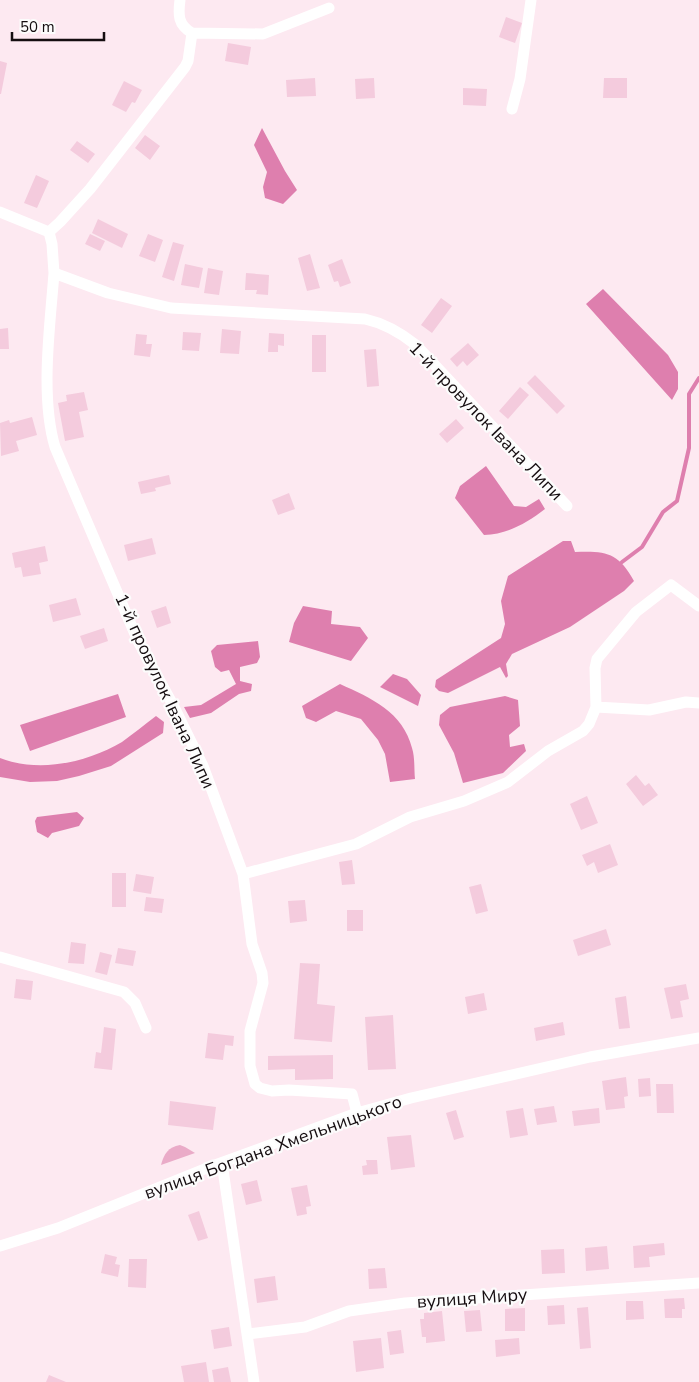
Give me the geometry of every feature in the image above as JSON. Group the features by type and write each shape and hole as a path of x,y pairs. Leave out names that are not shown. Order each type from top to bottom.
{"street":[{"path":"180,0 178,15 184,28 192,33 263,34 329,8"},
{"path":"512,109 520,79 531,0"},
{"path":"0,212 48,232 60,222 90,189 181,74 188,61 192,33"},
{"name":"1-й провулок Івана Липи","path":"48,232 52,244 54,273 47,384 48,420 51,433 138,641 189,734 203,766 243,874 252,944 262,973 263,983 250,1031 250,1066 255,1084 260,1088 272,1091 289,1090 352,1094 357,1113"},
{"name":"1-й провулок Івана Липи","path":"54,273 108,293 171,308 365,320 382,324 416,345 567,506"},
{"path":"243,874 356,844 410,817 464,801 508,782 548,751 583,731 589,724 596,706 595,668 597,659 636,612 671,584 699,606"},
{"path":"596,706 649,710 686,702 699,703"},
{"path":"0,957 124,992 135,1003 146,1028"},
{"name":"вулиця Богдана Хмельницького","path":"0,1246 58,1228 222,1163 357,1113 411,1098 590,1057 699,1038"},
{"path":"222,1163 254,1382"},
{"name":"вулиця Миру","path":"248,1334 305,1327 349,1311 405,1303 699,1283"}],"shaded area":[{"path":"262,128 297,190 283,204 265,198 263,187 267,172 254,145"},
{"path":"603,289 668,355 678,372 678,389 672,400 586,304"},
{"path":"486,466 514,506 526,507 539,499 545,509 517,527 484,535 455,498 460,486"},
{"path":"563,541 571,541 575,552 595,552 610,555 622,564 634,581 624,591 570,627 512,654 506,664 508,676 506,678 500,667 448,693 439,691 435,687 436,680 501,638 505,624 501,601 508,576"},
{"path":"303,606 332,611 331,624 360,627 368,638 351,661 289,642 294,623"},
{"path":"258,641 260,657 257,663 240,667 240,681 252,684 251,691 239,694 211,713 190,718 184,707 201,705 236,684 229,670 221,672 215,667 211,651 217,645"},
{"path":"393,674 407,679 421,695 418,706 380,687"},
{"path":"340,684 374,701 401,725 408,735 413,752 415,779 390,782 385,754 378,740 361,719 336,711 316,722 306,718 302,706"},
{"path":"118,694 126,717 30,751 20,725"},
{"path":"505,696 518,700 520,726 509,735 510,747 524,744 526,751 503,773 463,783 454,753 439,725 440,715 450,707"},
{"path":"156,716 164,722 163,733 111,766 57,781 30,782 0,777 0,758 30,765 62,764 78,760 122,742"},
{"path":"77,812 84,818 79,826 52,833 48,838 37,832 35,821 37,817"},
{"path":"180,1145 195,1153 161,1165 167,1152 172,1147"}],"building":[{"path":"506,17 522,23 515,43 499,37"},
{"path":"228,43 251,47 248,65 225,61"},
{"path":"0,61 7,63 1,94 0,94"},
{"path":"315,78 316,96 287,97 286,80"},
{"path":"374,78 375,98 356,99 355,79"},
{"path":"604,78 627,78 627,98 603,98"},
{"path":"124,81 142,90 135,103 132,102 126,112 112,105"},
{"path":"463,88 487,89 486,106 463,105"},
{"path":"145,135 160,146 150,160 135,148"},
{"path":"77,141 95,154 88,163 70,150"},
{"path":"36,175 49,181 37,208 24,203"},
{"path":"98,219 128,234 122,248 92,233"},
{"path":"90,234 105,241 100,251 85,244"},
{"path":"148,234 163,240 155,262 139,256"},
{"path":"173,242 184,245 174,281 162,277"},
{"path":"310,254 320,288 307,291 298,258"},
{"path":"342,259 351,283 340,287 338,281 334,282 328,265"},
{"path":"185,264 203,268 199,288 181,285"},
{"path":"208,268 223,271 219,295 204,293"},
{"path":"246,273 269,275 268,295 256,294 257,290 245,290"},
{"path":"441,298 452,306 432,333 421,325"},
{"path":"8,328 9,349 0,349 0,329"},
{"path":"222,329 241,331 239,354 220,353"},
{"path":"183,332 201,333 199,351 182,350"},
{"path":"269,333 284,334 284,346 278,345 278,352 268,352"},
{"path":"136,334 147,335 146,344 152,344 150,357 134,355"},
{"path":"312,335 326,335 326,372 312,372"},
{"path":"468,343 479,355 467,366 463,361 457,367 450,359"},
{"path":"376,349 379,386 367,387 364,350"},
{"path":"535,375 565,406 557,414 527,383"},
{"path":"520,387 529,395 508,419 499,411"},
{"path":"84,392 88,410 79,412 84,437 65,441 58,403 67,401 66,395"},
{"path":"32,417 37,435 16,441 19,451 1,456 0,423 9,420 10,423"},
{"path":"456,419 464,428 447,443 439,434"},
{"path":"169,475 171,484 155,488 156,491 141,494 138,482"},
{"path":"289,493 295,509 278,515 272,500"},
{"path":"152,538 156,554 128,561 124,545"},
{"path":"45,546 48,561 39,563 41,574 23,577 21,567 15,568 12,553"},
{"path":"76,598 81,615 53,622 49,605"},
{"path":"166,606 171,623 157,628 151,611"},
{"path":"104,628 108,641 85,649 80,636"},
{"path":"636,775 645,786 649,783 658,795 643,806 626,784"},
{"path":"587,796 598,823 581,830 570,804"},
{"path":"610,844 618,865 598,873 594,862 587,866 582,855"},
{"path":"352,860 355,884 342,885 339,862"},
{"path":"112,873 126,873 126,907 112,907"},
{"path":"136,874 154,877 151,894 133,891"},
{"path":"481,884 488,911 476,914 469,887"},
{"path":"146,897 164,899 162,913 144,911"},
{"path":"305,900 307,921 290,923 288,901"},
{"path":"347,910 363,910 363,931 347,931"},
{"path":"606,929 611,945 578,956 573,940"},
{"path":"71,942 86,944 84,964 68,963"},
{"path":"118,948 136,951 133,966 115,963"},
{"path":"100,952 112,955 107,975 95,972"},
{"path":"300,963 320,964 317,1004 335,1006 332,1042 294,1039"},
{"path":"16,979 33,981 31,1000 14,998"},
{"path":"686,984 689,999 680,1001 683,1017 671,1019 664,988"},
{"path":"484,993 487,1010 468,1014 465,997"},
{"path":"626,996 630,1028 619,1029 615,998"},
{"path":"393,1015 396,1069 368,1070 365,1017"},
{"path":"563,1022 565,1035 536,1041 534,1028"},
{"path":"104,1027 116,1029 112,1070 94,1068 96,1052 101,1053"},
{"path":"208,1033 234,1036 233,1046 225,1045 223,1060 205,1058"},
{"path":"333,1055 333,1079 295,1080 295,1069 268,1070 268,1056"},
{"path":"626,1077 628,1096 624,1097 625,1108 606,1110 602,1081"},
{"path":"650,1078 651,1096 639,1097 638,1079"},
{"path":"656,1084 673,1084 674,1113 657,1113"},
{"path":"170,1101 216,1107 213,1130 168,1125"},
{"path":"554,1106 557,1122 537,1125 534,1109"},
{"path":"523,1108 528,1135 510,1138 506,1111"},
{"path":"599,1108 600,1123 574,1126 572,1111"},
{"path":"456,1110 464,1137 454,1140 446,1113"},
{"path":"411,1135 415,1167 391,1170 387,1137"},
{"path":"366,1160 377,1160 378,1174 363,1175 362,1166 367,1165"},
{"path":"257,1180 262,1201 246,1205 241,1184"},
{"path":"307,1185 311,1206 306,1207 307,1214 297,1216 291,1188"},
{"path":"199,1211 208,1238 198,1241 188,1215"},
{"path":"664,1243 665,1255 649,1257 650,1267 634,1268 633,1246"},
{"path":"607,1246 609,1269 586,1271 585,1248"},
{"path":"564,1249 565,1273 542,1274 541,1250"},
{"path":"105,1254 117,1257 115,1264 120,1265 118,1277 101,1273"},
{"path":"129,1259 147,1259 146,1288 128,1287"},
{"path":"385,1268 387,1288 369,1289 368,1269"},
{"path":"275,1276 278,1300 257,1303 254,1279"},
{"path":"684,1298 685,1309 682,1309 682,1318 665,1318 664,1299"},
{"path":"626,1301 643,1301 644,1319 626,1320"},
{"path":"564,1305 565,1324 548,1325 547,1306"},
{"path":"588,1307 591,1348 580,1349 577,1308"},
{"path":"525,1308 525,1331 505,1331 505,1309"},
{"path":"480,1310 482,1331 466,1332 464,1311"},
{"path":"442,1311 445,1341 426,1343 426,1337 422,1337 420,1319 424,1319 424,1313"},
{"path":"229,1327 232,1346 214,1349 211,1330"},
{"path":"401,1330 404,1353 390,1355 387,1332"},
{"path":"381,1338 384,1368 356,1372 353,1341"},
{"path":"519,1338 520,1354 496,1357 495,1340"},
{"path":"206,1362 209,1382 184,1382 181,1366"},
{"path":"228,1367 231,1382 214,1382 212,1370"},
{"path":"49,1375 66,1382 46,1382"}],"waterway":[{"path":"622,562 642,547 663,512 677,501 689,448 689,394 699,378"}]}
